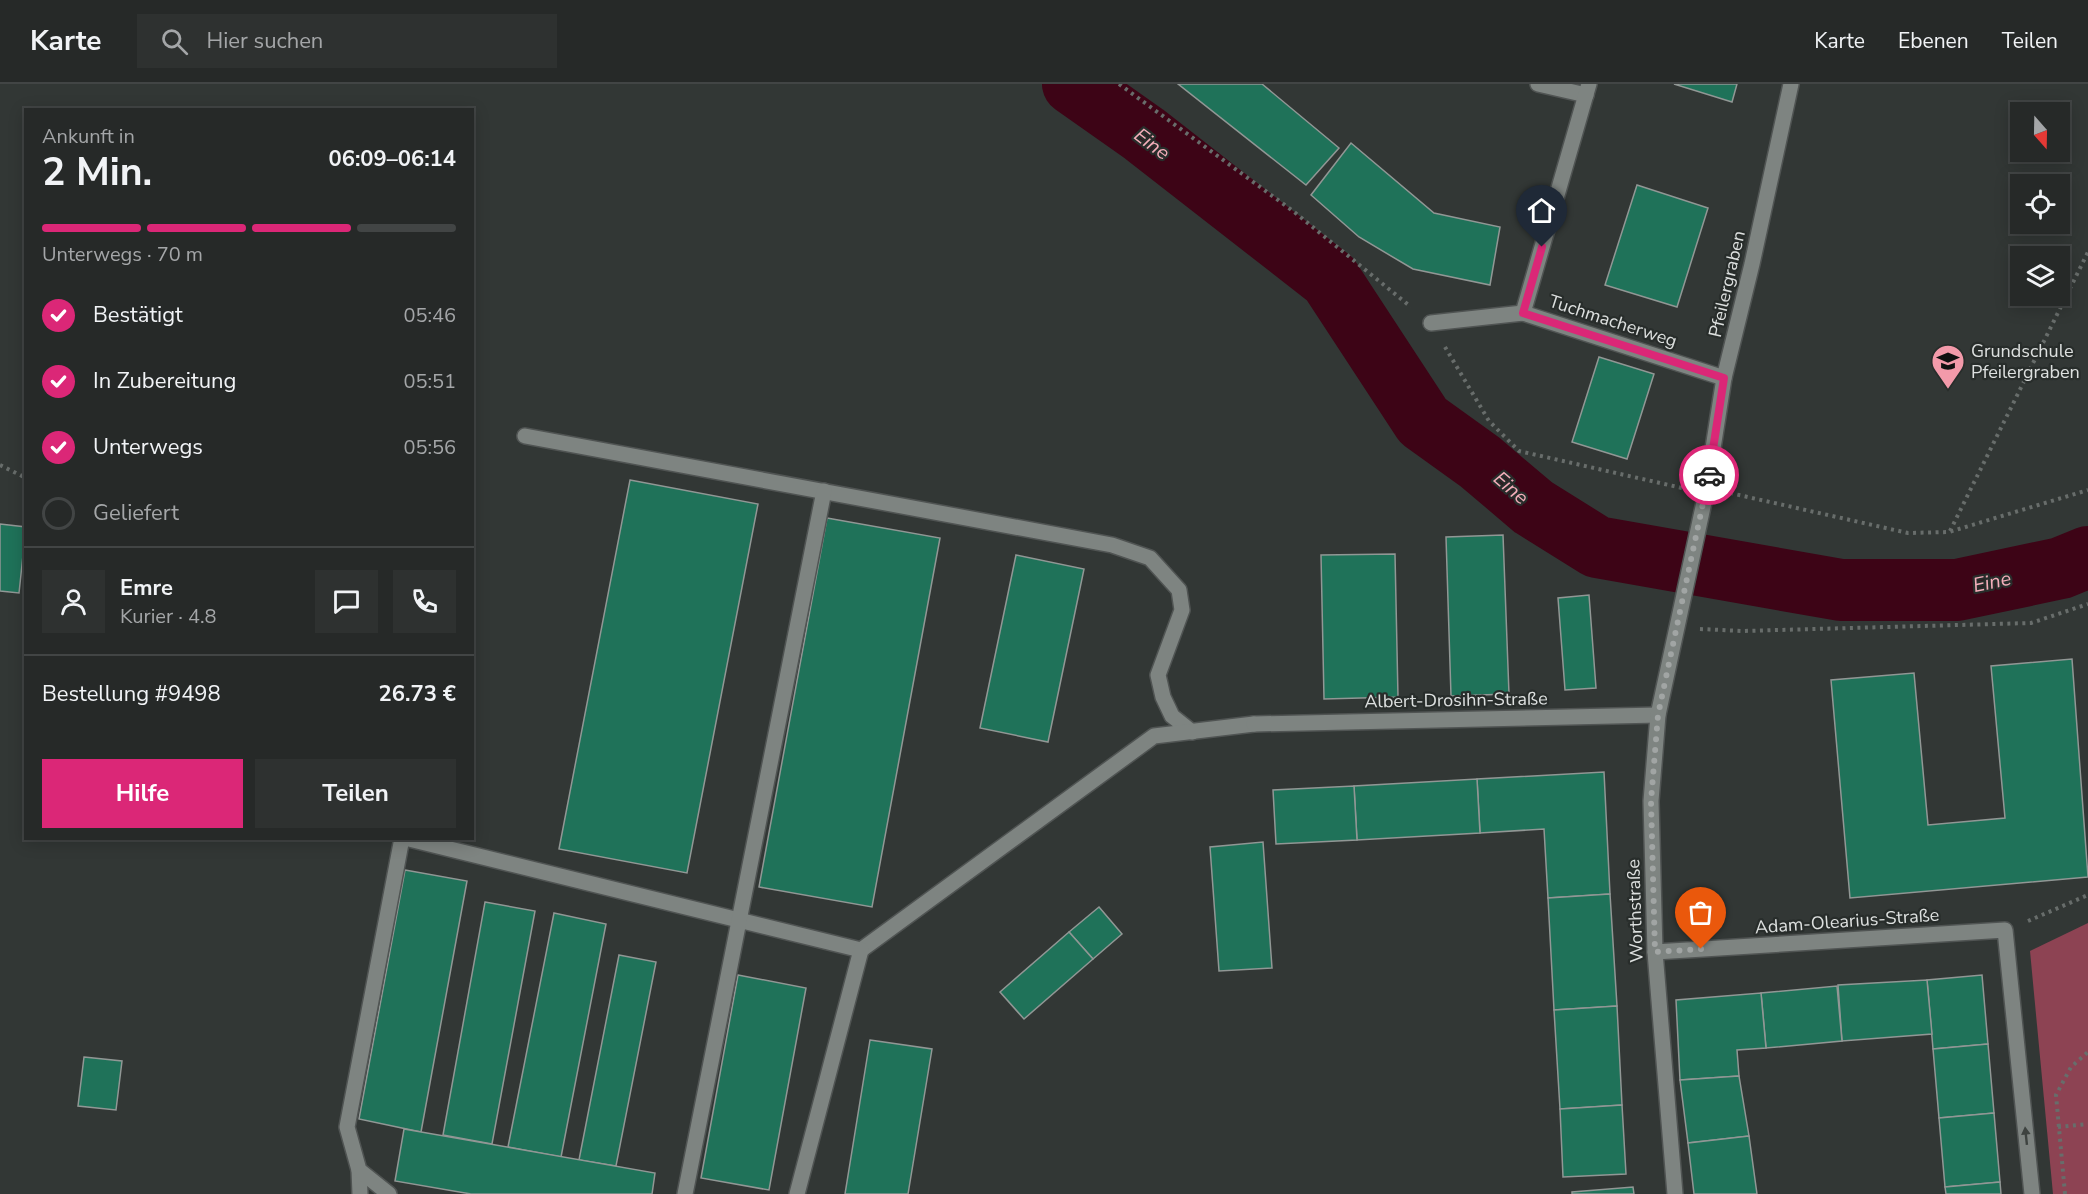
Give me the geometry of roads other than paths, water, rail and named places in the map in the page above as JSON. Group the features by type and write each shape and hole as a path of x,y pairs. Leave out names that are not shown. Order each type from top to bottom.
{"street":[{"name":"Tuchmacherweg","path":"1523,313 1588,89 1538,84"},
{"name":"Pfeilergraben","path":"1676,627 1706,493 1724,378 1752,264 1791,84"},
{"name":"Tuchmacherweg","path":"1431,323 1523,313 1724,378"},
{"path":"525,436 1112,545 1150,558 1179,590 1182,610 1158,675 1163,698 1172,716 1192,732"},
{"path":"686,1194 824,491"},
{"name":"Worthstraße","path":"1675,1194 1655,952 1651,801 1658,715 1676,627"},
{"name":"Albert-Drosihn-Straße","path":"861,950 1154,736 1254,724 1658,715"},
{"path":"360,1194 359,1170 347,1127 404,840"},
{"path":"412,840 861,950 796,1194"},
{"name":"Adam-Olearius-Straße","path":"1655,952 2005,930 2032,1194"},
{"path":"359,1170 389,1194"}],"waterway":[{"name":"Eine","path":"1073,84 1144,134 1330,279 1423,421 1480,462 1533,507 1597,547 1841,590 1957,590 2061,568 2088,557"}],"place":[{"name":"Grundschule Pfeilergraben","path":"1948,390"}]}
